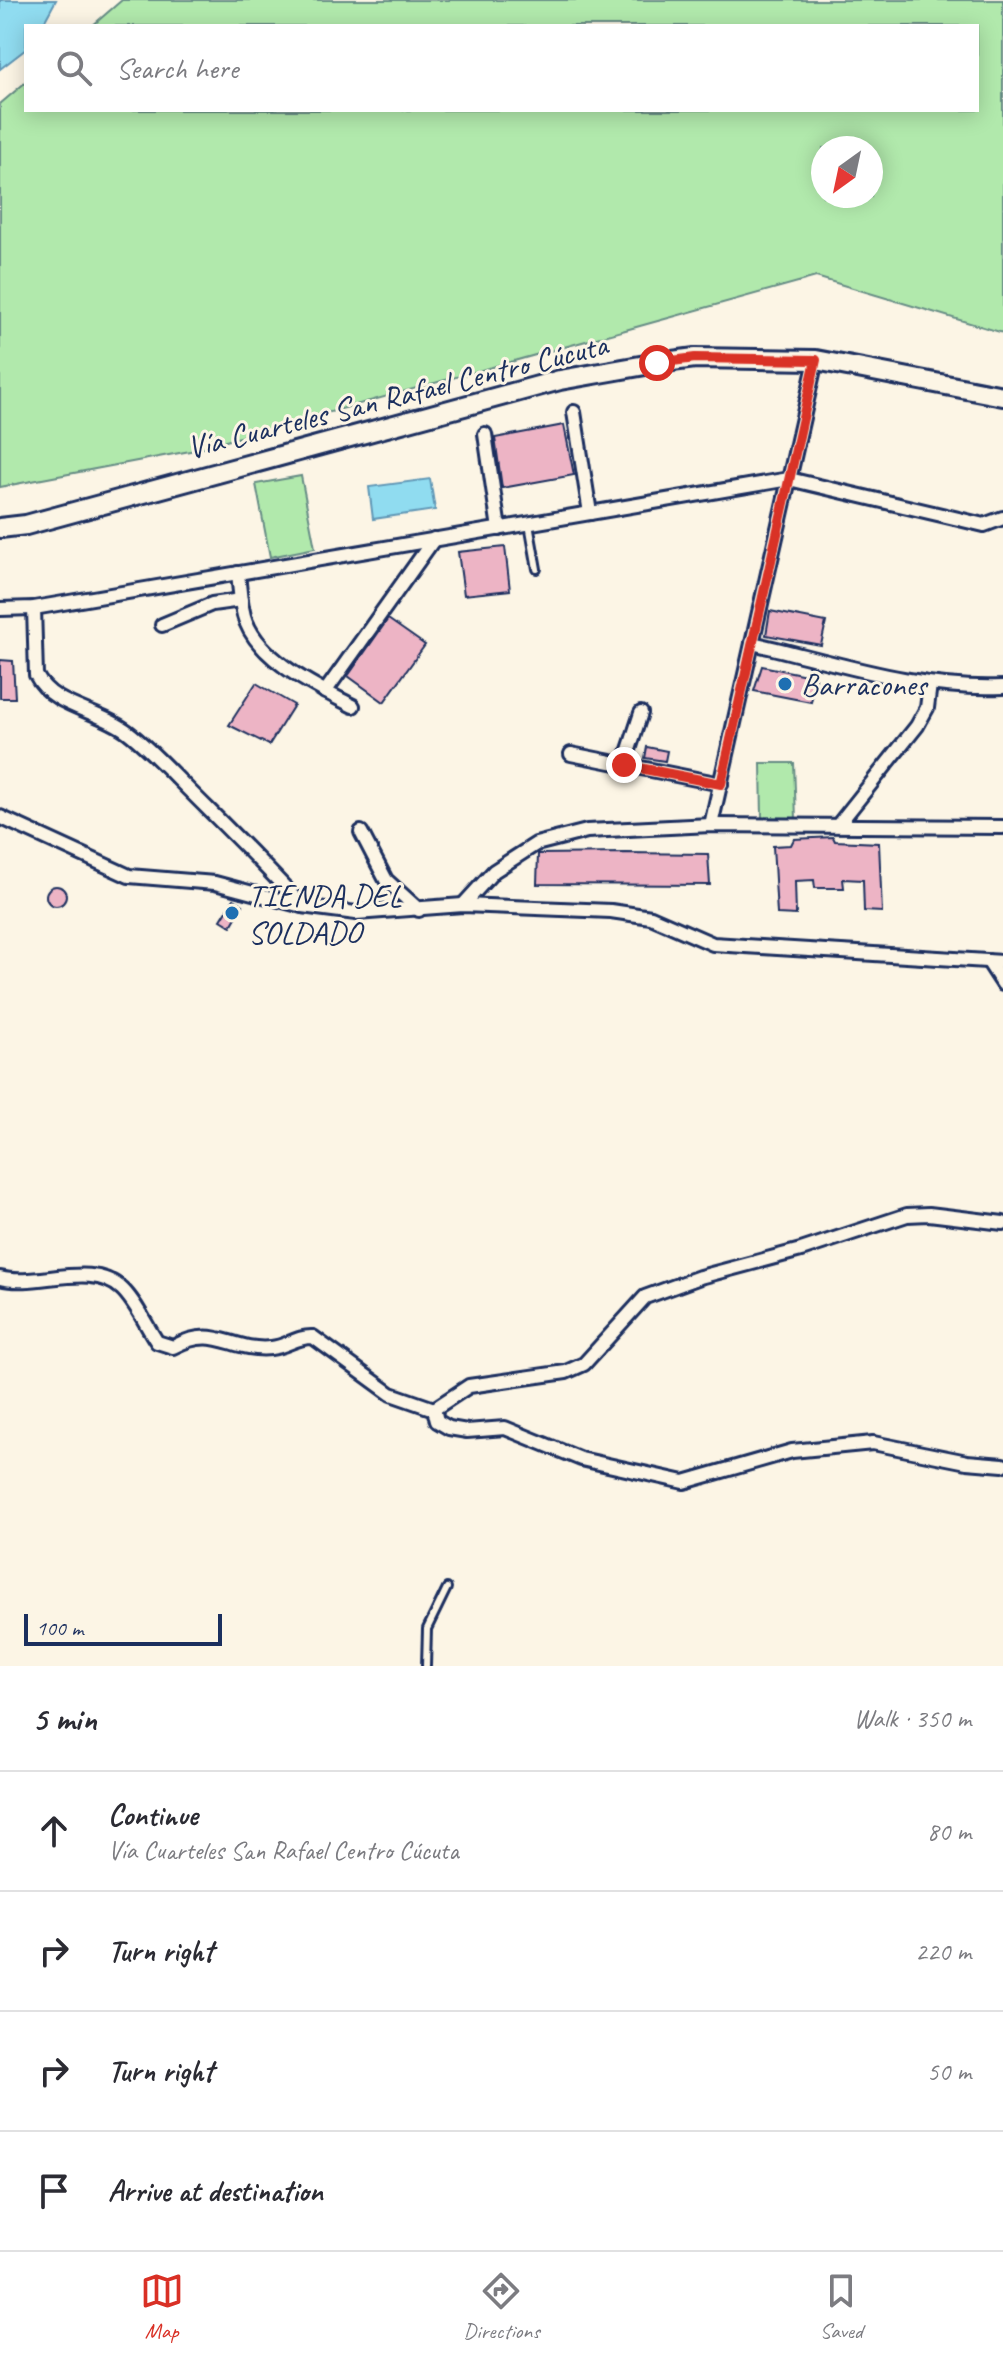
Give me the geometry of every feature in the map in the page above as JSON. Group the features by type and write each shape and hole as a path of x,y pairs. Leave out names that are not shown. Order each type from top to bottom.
{"main road":[{"name":"Vía Cuarteles San Rafael Centro Cúcuta","path":"0,528 26,525 560,380 695,358 816,360 1003,396"}],"street":[{"path":"711,825 816,360"},
{"path":"574,412 590,513"},
{"path":"485,434 499,529"},
{"path":"0,609 34,608 789,479 984,525 1003,518"},
{"path":"325,692 434,539"},
{"path":"238,573 241,600 253,637 273,656 325,692 353,706"},
{"path":"162,625 212,604 241,600"},
{"path":"34,608 36,675 41,685 60,701 105,715 130,734 262,862 302,906"},
{"path":"752,643 930,684 966,689 1003,687"},
{"path":"838,825 917,726 927,708 930,684"},
{"path":"624,765 641,713"},
{"path":"571,754 721,784"},
{"path":"0,817 129,876 215,883 302,906 356,913 463,905 611,911 651,917 713,944 1003,962"},
{"path":"463,905 494,871 536,844 560,835 711,825 1003,827"},
{"path":"361,832 386,880 419,910"},
{"path":"988,961 1003,984"},
{"path":"434,1409 469,1386 566,1372 584,1364 645,1297 700,1277 801,1250 907,1215 929,1214 1003,1223"},
{"path":"0,1278 20,1284 76,1275 102,1279 122,1289 157,1342 173,1347 192,1336 212,1335 255,1349 275,1348 301,1336 313,1337 391,1394 434,1409"},
{"path":"434,1409 437,1421 449,1428 505,1428 581,1459 684,1482 792,1451 873,1443 967,1462 1003,1465"}],"lane":[{"path":"529,524 537,569"},
{"path":"426,1666 427,1629 447,1588"}],"green space":[{"path":"122,0 1003,0 1003,333 816,277 190,451 0,487 0,104 24,84 24,112 979,112 979,24 94,24"},
{"path":"301,476 315,548 270,557 256,484"},
{"path":"761,763 794,763 796,819 762,818"}],"water":[{"path":"0,0 56,0 43,24 24,24 24,51 0,69"},
{"path":"430,479 435,510 373,519 369,487"}],"building":[{"path":"564,425 574,475 502,488 495,438"},
{"path":"505,547 510,590 464,595 458,552"},
{"path":"770,611 826,622 821,645 766,635"},
{"path":"388,619 425,645 384,702 348,676"},
{"path":"0,660 13,661 15,698 0,698"},
{"name":"Barracones","path":"762,666 816,677 811,702 754,691"},
{"path":"256,683 294,705 269,745 229,725"},
{"path":"647,747 667,751 665,761 645,758"},
{"path":"833,837 835,841 879,843 882,912 864,911 863,880 843,879 844,888 815,888 814,880 795,881 796,915 777,914 773,846 791,845 794,839"},
{"path":"538,854 708,854 710,885 537,884"},
{"path":"56,886 63,889 66,896 63,903 56,906 49,903 46,896 49,889"},
{"name":"TIENDA DEL SOLDADO","path":"234,899 243,905 231,926 221,920"}],"place":[{"name":"Barracones","path":"785,684"},
{"name":"TIENDA DEL SOLDADO","path":"232,913"}],"route":[{"path":"624,765 721,784 816,360 695,358 657,363"}]}
